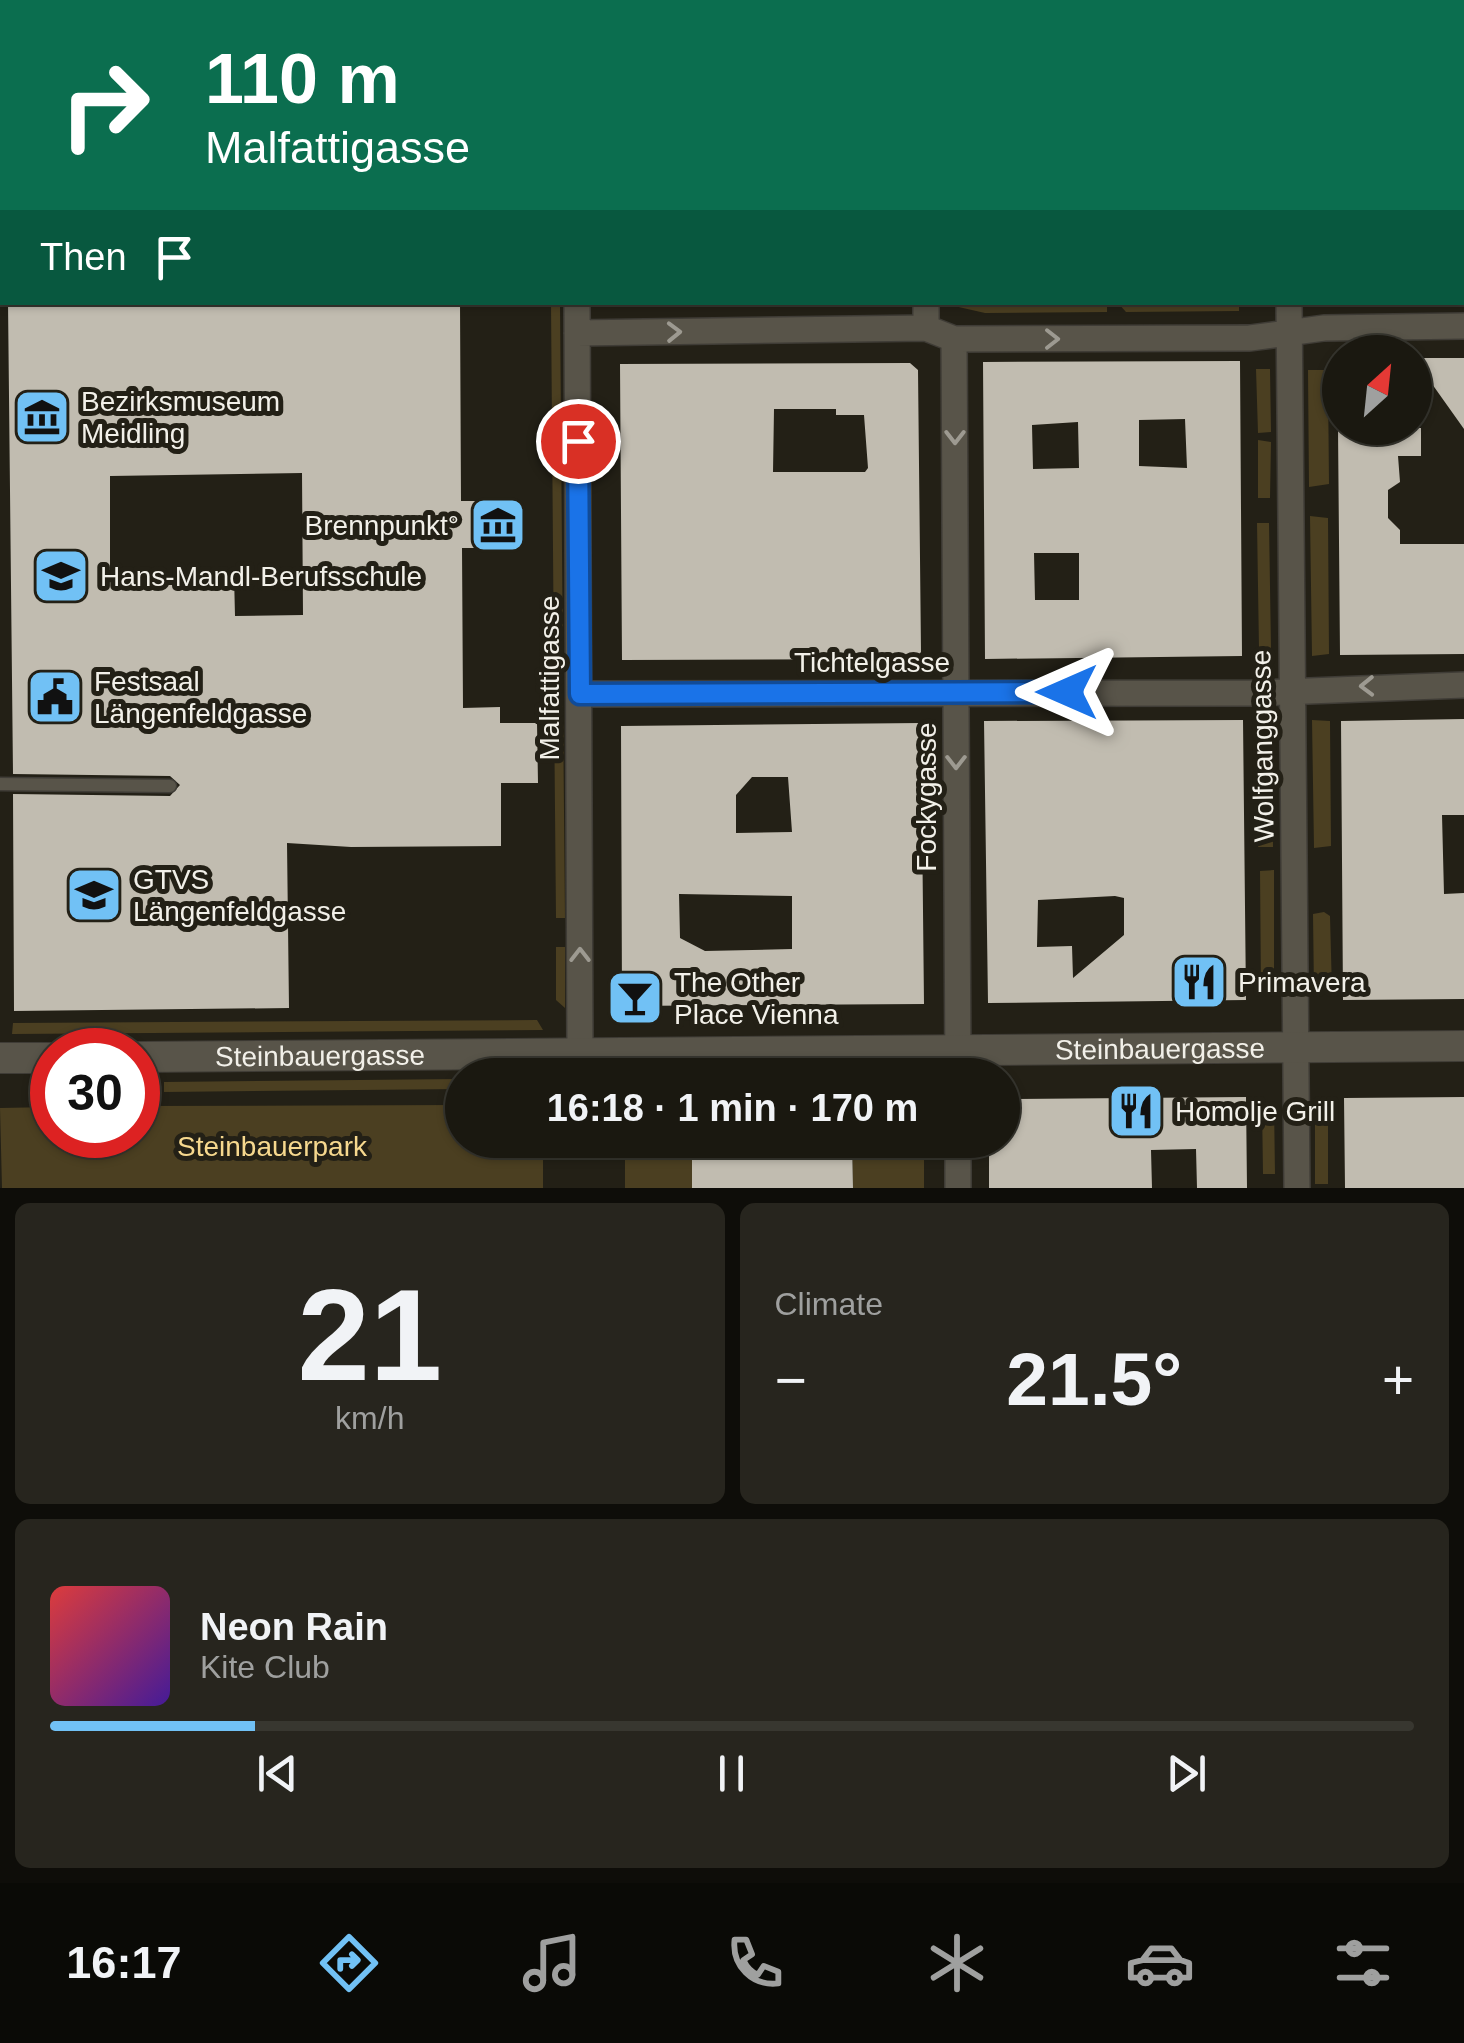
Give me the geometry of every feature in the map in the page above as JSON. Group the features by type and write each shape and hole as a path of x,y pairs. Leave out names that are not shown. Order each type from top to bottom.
{"street":[{"name":"Malfattigasse","path":"576,305 580,1053"},
{"name":"Wolfganggasse","path":"1289,305 1298,1188"},
{"path":"577,333 926,315 954,339 1250,338 1289,332 1464,326"},
{"name":"Fockygasse","path":"954,339 958,1058"},
{"name":"Tichtelgasse","path":"580,694 1464,686"},
{"name":"Steinbauergasse","path":"1020,1059 1296,1048 1464,1046"},
{"name":"Steinbauergasse","path":"160,1057 580,1053 790,1058"},
{"path":"0,1058 30,1058"},
{"path":"958,1158 958,1188"}],"lane":[{"path":"0,784 170,786"}],"green space":[{"path":"551,305 560,305 563,673 554,673"},
{"path":"950,305 1107,305 1107,312 985,313"},
{"path":"1120,305 1239,305 1239,311 1126,312"},
{"path":"1256,369 1270,369 1271,432 1258,433"},
{"path":"1308,370 1322,370 1322,445 1329,445 1329,484 1309,487"},
{"path":"1258,440 1271,442 1270,498 1258,498"},
{"path":"1310,516 1328,518 1329,654 1312,656"},
{"path":"1257,523 1269,523 1271,649 1259,650"},
{"path":"554,702 563,702 565,918 556,918"},
{"path":"1312,720 1330,721 1331,846 1314,848"},
{"path":"1260,736 1272,736 1273,847 1258,847"},
{"path":"1274,870 1274,993 1261,992 1260,871"},
{"path":"1324,912 1330,916 1332,991 1314,992 1313,914"},
{"path":"556,947 565,947 565,1008 556,1000"},
{"path":"537,1020 543,1030 160,1033 160,1028 30,1028 30,1034 12,1034 13,1023"},
{"path":"445,1079 445,1089 164,1092 164,1082"},
{"path":"1315,1104 1328,1104 1328,1184 1315,1184"},
{"name":"Steinbauerpark","path":"445,1105 445,1158 543,1158 543,1188 2,1188 0,1108 30,1107 30,1158 160,1158 160,1106"},
{"path":"1262,1105 1274,1105 1275,1174 1263,1174"},
{"path":"625,1158 692,1158 692,1188 625,1188"},
{"path":"852,1158 924,1158 924,1188 853,1188"}],"building":[{"name":"Hans-Mandl-Berufsschule","path":"8,305 460,305 461,501 513,501 514,548 462,548 463,708 500,707 500,723 537,723 538,783 501,783 501,846 351,847 287,843 289,1008 14,1011 13,794 170,796 180,785 170,776 13,774","holes":["302,473 303,615 235,616 234,575 110,577 110,476"]},
{"path":"1432,358 1464,358 1464,429 1432,384"},
{"path":"1240,361 1242,656 985,659 983,362","holes":["1185,419 1187,468 1139,466 1139,420","1078,422 1079,468 1033,469 1032,425","1034,553 1079,553 1079,600 1035,600"]},
{"path":"910,363 918,370 921,652 915,659 622,660 620,364","holes":["774,409 836,409 836,415 864,415 868,468 865,472 773,472"]},
{"path":"1338,445 1421,445 1421,456 1398,456 1400,482 1388,490 1388,518 1400,530 1400,544 1464,544 1464,654 1340,655"},
{"path":"1464,719 1464,815 1442,815 1444,894 1464,893 1464,999 1343,1000 1341,721"},
{"path":"1243,720 1246,1000 988,1003 984,721","holes":["1124,898 1124,935 1073,978 1072,946 1037,947 1038,900"]},
{"path":"921,723 924,1004 622,1006 621,726","holes":["752,777 788,777 792,832 736,833 736,795","679,894 792,896 792,949 705,951 680,938"]},
{"path":"1246,1097 1247,1188 1197,1188 1196,1149 1151,1150 1152,1188 989,1188 989,1158 1020,1158 1020,1099"},
{"path":"1464,1097 1464,1188 1345,1188 1344,1098"},
{"path":"692,1158 852,1158 853,1188 692,1188"}],"place":[{"name":"Bezirksmuseum Meidling","path":"42,417"},
{"name":"Brennpunkt°","path":"498,525"},
{"name":"Hans-Mandl-Berufsschule","path":"61,576"},
{"name":"Festsaal Längenfeldgasse","path":"55,697"},
{"name":"GTVS Längenfeldgasse","path":"94,895"},
{"name":"Primavera","path":"1199,982"},
{"name":"The Other Place Vienna","path":"635,998"},
{"name":"Homolje Grill","path":"1136,1111"}],"route":[{"path":"578,441 580,694 1067,692"}]}
